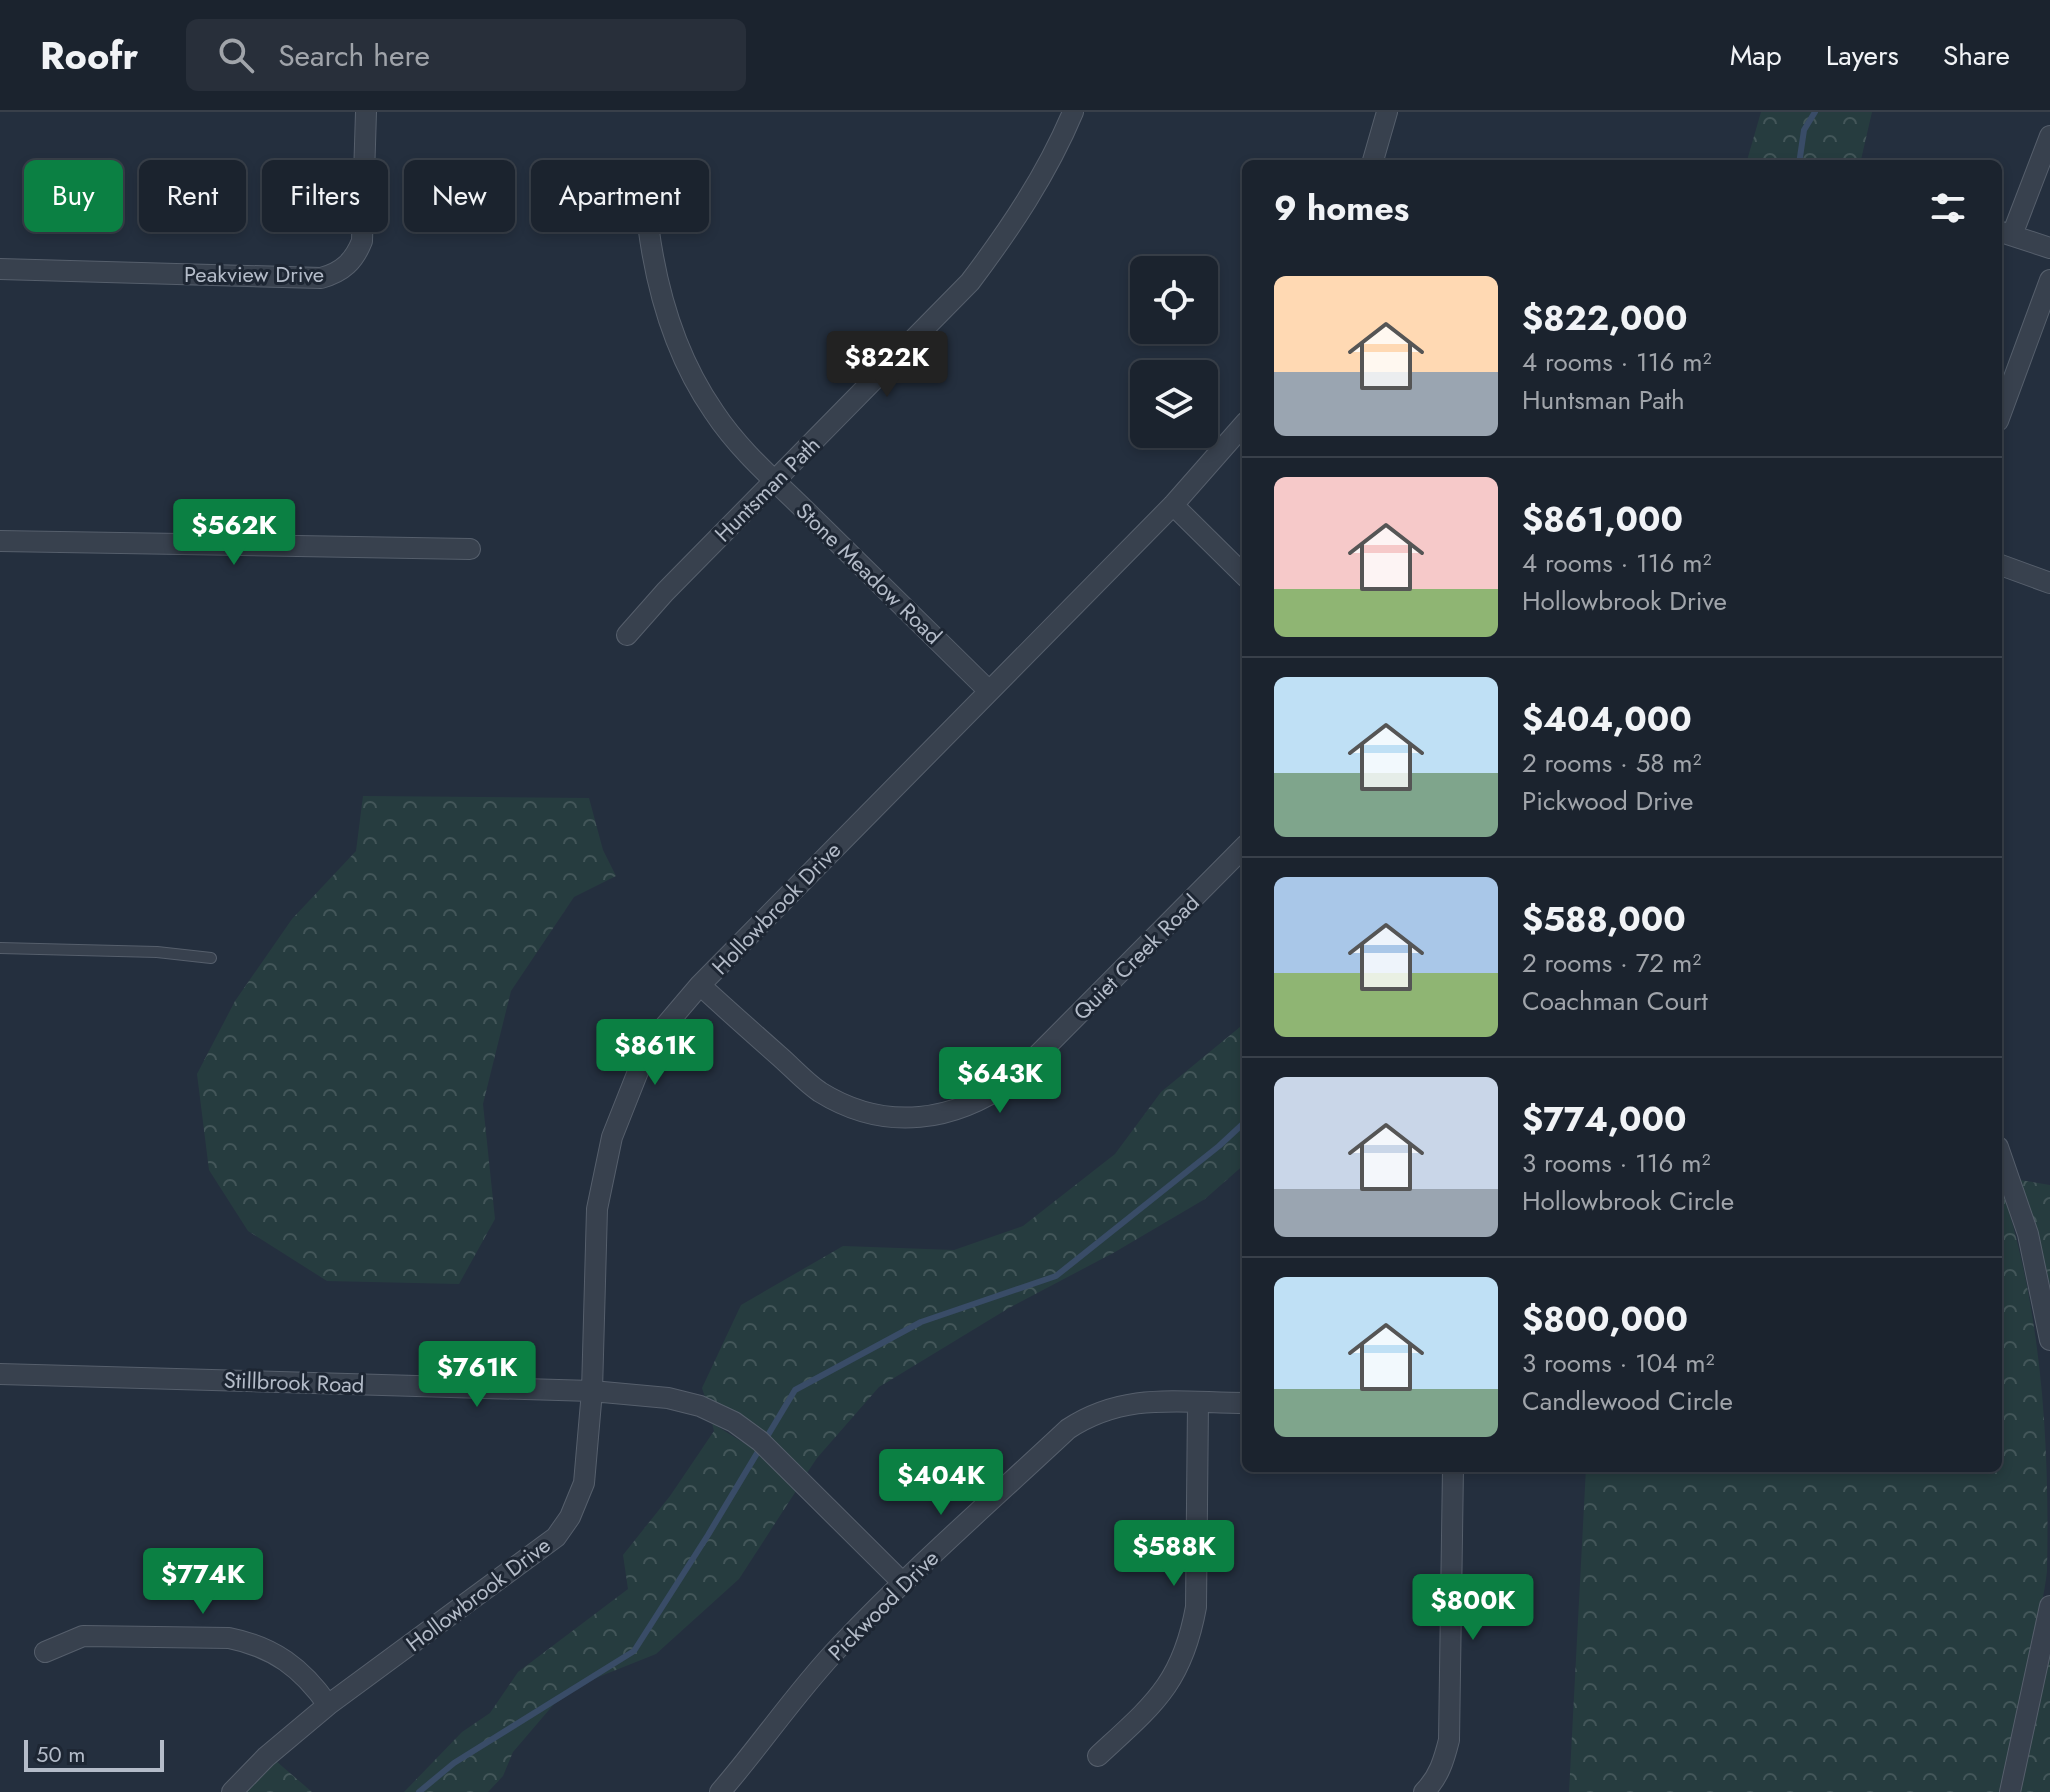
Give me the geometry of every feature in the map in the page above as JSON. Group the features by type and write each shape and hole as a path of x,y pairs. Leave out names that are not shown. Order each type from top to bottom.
{"street":[{"name":"Peakview Drive","path":"0,269 321,278 334,274 348,266 362,241 366,112"},
{"name":"Huntsman Path","path":"627,635 665,592 970,282 1006,235 1037,185 1073,112"},
{"path":"1373,160 1387,112"},
{"path":"2050,136 2005,233 2050,248"},
{"name":"Stone Meadow Road","path":"648,232 663,309 691,373 714,413 775,482 988,690"},
{"path":"2002,410 2050,280"},
{"name":"Hollowbrook Drive","path":"232,1792 266,1757 328,1705 556,1537 570,1517 584,1483 592,1391 597,1209 612,1137 634,1080 653,1045 700,985 1173,505 1242,427"},
{"path":"1173,505 1242,573"},
{"path":"0,541 470,549"},
{"path":"2002,565 2050,583"},
{"name":"Quiet Creek Road","path":"700,985 817,1090 842,1104 869,1113 897,1117 926,1117 953,1112 993,1095 1015,1078 1242,849"},
{"path":"2002,1159 2028,1234 2050,1340"},
{"name":"Stillbrook Road","path":"0,1374 592,1391 668,1398 700,1406 734,1422 760,1441 903,1583"},
{"name":"Pickwood Drive","path":"720,1792 820,1669 903,1583 1068,1429 1087,1416 1124,1404 1154,1400 1242,1403"},
{"path":"1098,1756 1166,1689 1190,1640 1196,1607 1198,1403"},
{"path":"1424,1792 1433,1783 1443,1763 1449,1740 1453,1472"},
{"path":"2010,1792 2050,1606"},
{"path":"45,1652 83,1636 229,1638 250,1643 285,1659 313,1683 328,1705"}],"lane":[{"path":"0,948 157,952 211,958"}],"green space":[{"path":"1761,112 1872,112 1861,160 1747,160"},
{"path":"363,796 589,798 603,850 616,876 574,897 511,991 483,1104 495,1219 459,1284 327,1281 248,1231 209,1170 197,1074 235,1001 292,919 356,851"},
{"path":"1242,1025 1242,1167 1205,1199 1115,1252 1009,1308 879,1387 807,1473 748,1420 705,1397 702,1388 741,1305 843,1246 954,1250 1023,1226 1115,1154 1161,1092"},
{"path":"2020,1180 2050,1185 2050,1286 2037,1232"},
{"path":"2002,1189 2024,1272 2040,1371 2048,1521 2044,1592 2001,1792 1569,1792 1586,1472 2002,1472"},
{"path":"712,1423 755,1450 796,1491 739,1579 656,1654 566,1690 513,1752 503,1776 488,1792 404,1792 462,1732 490,1713 518,1672 628,1589 623,1555 670,1496 714,1431"},
{"path":"2050,1653 2050,1792 2020,1792"},
{"path":"276,1761 312,1792 246,1792"}],"waterway":[{"path":"1800,160 1804,130 1815,112"},
{"path":"419,1792 454,1763 634,1651 795,1390 921,1322 1056,1276 1242,1125"}]}
